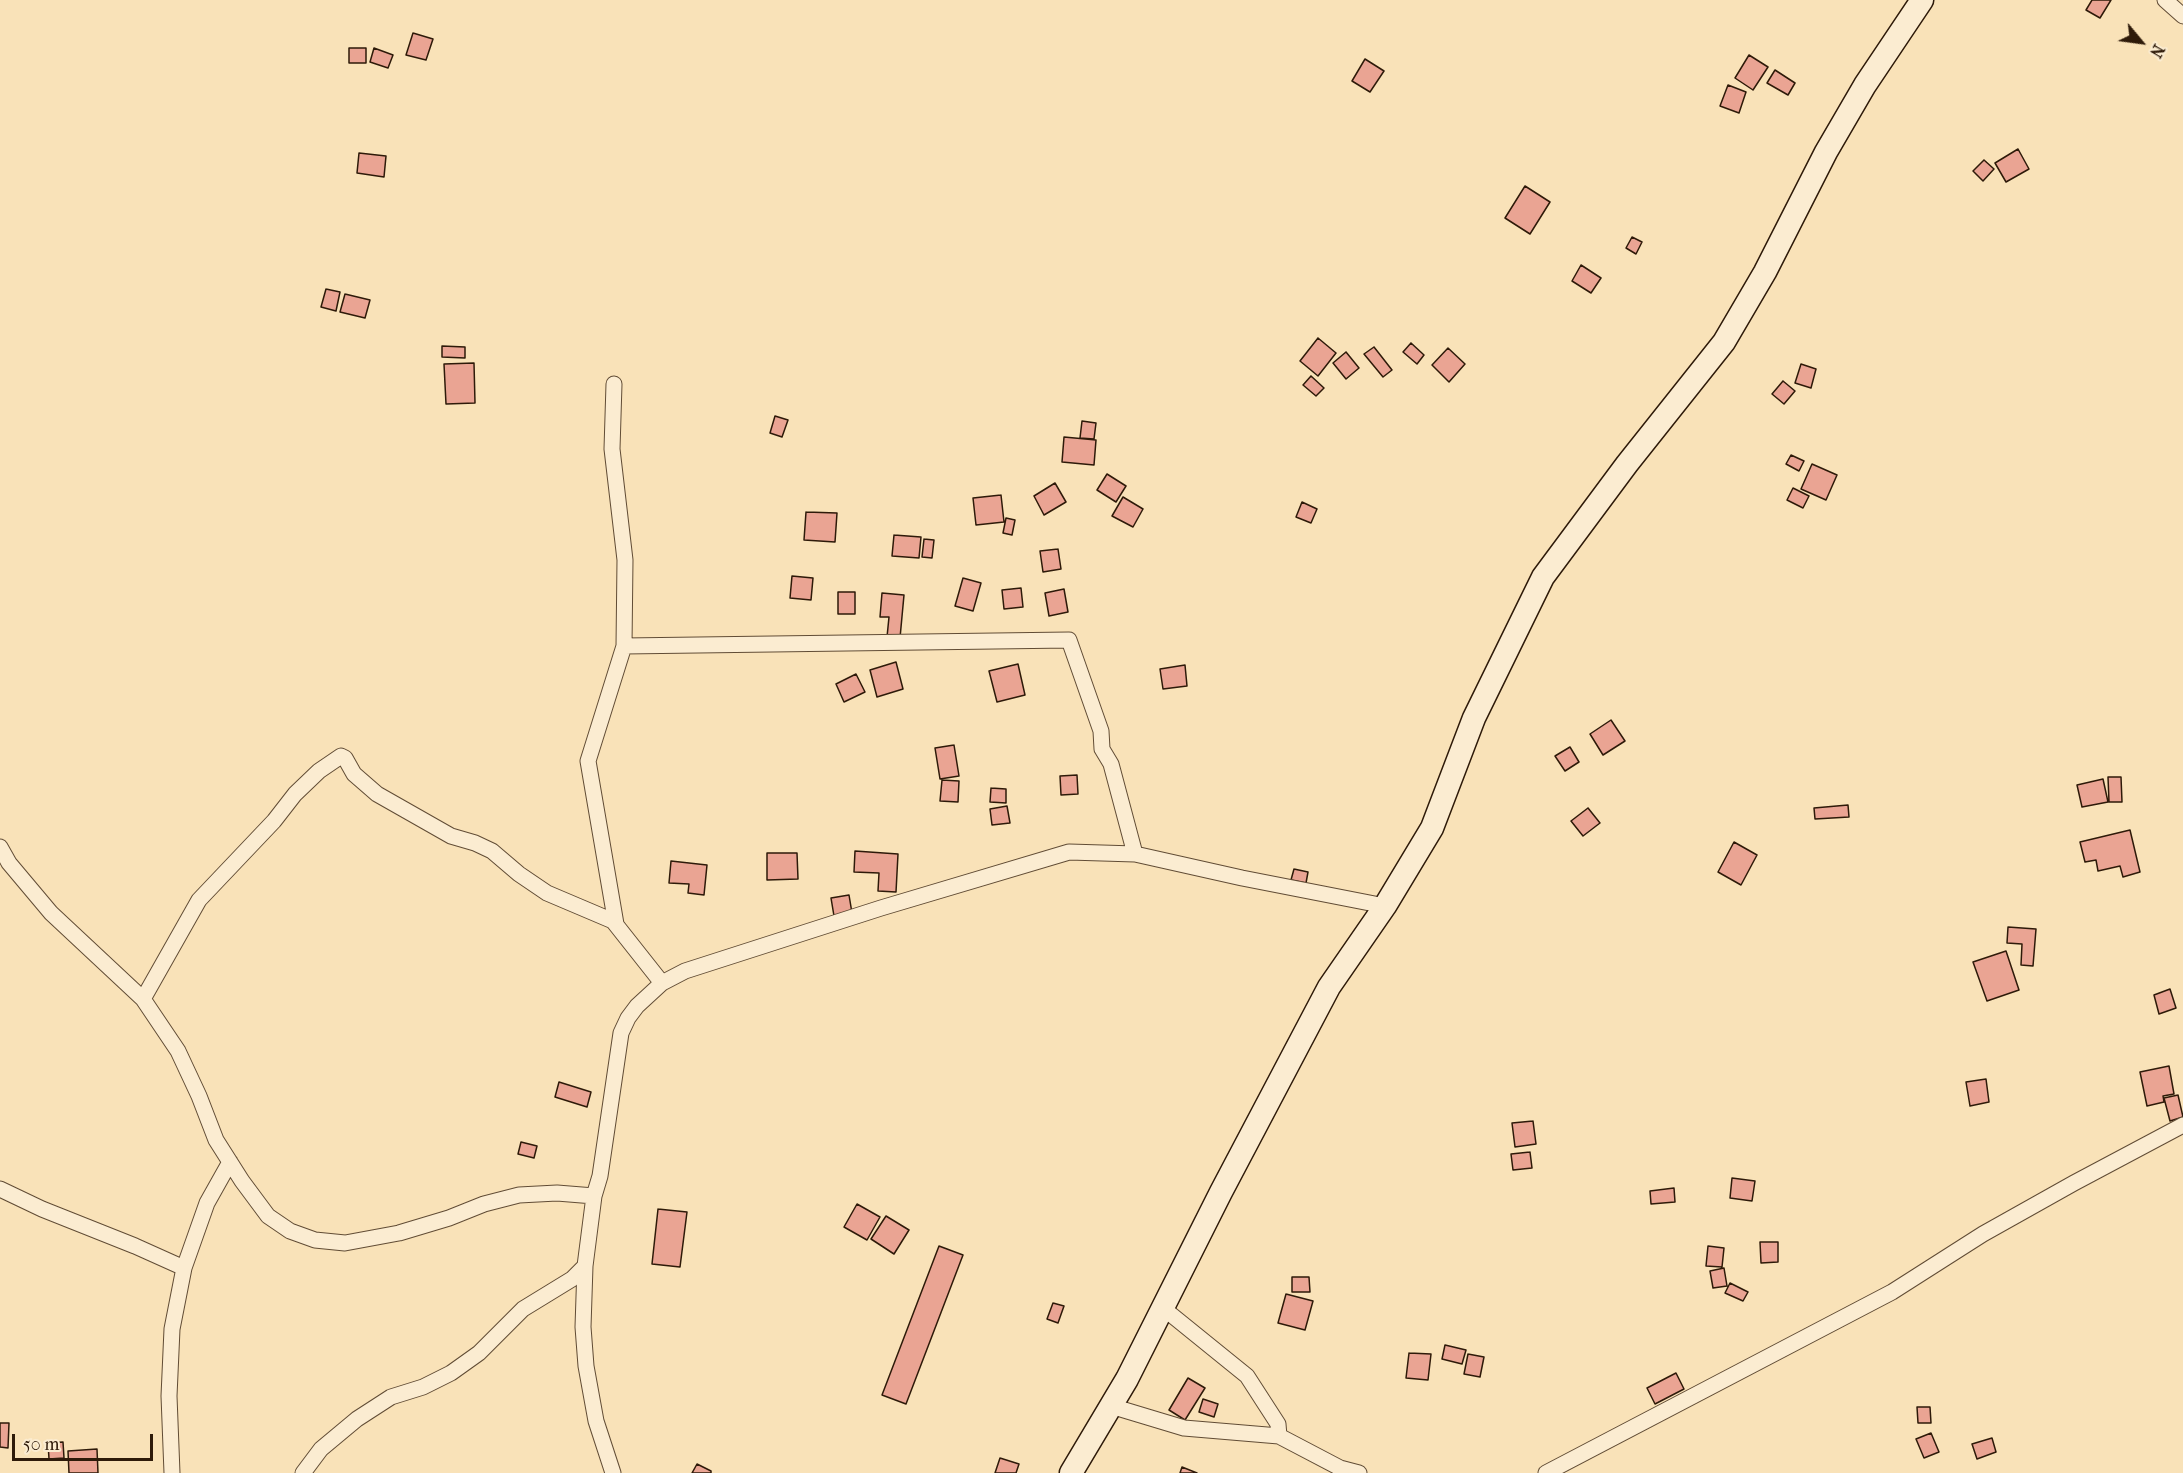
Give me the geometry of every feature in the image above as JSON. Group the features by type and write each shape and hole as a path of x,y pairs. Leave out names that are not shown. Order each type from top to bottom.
{"street":[{"path":"1071,1473 1127,1379 1221,1192 1329,987 1385,906 1432,828 1474,718 1543,577 1627,464 1724,342 1765,272 1826,152 1888,50 1922,0"},
{"path":"2165,0 2183,16"},
{"path":"614,384 612,449 625,560 624,646 588,761 616,924"},
{"path":"624,646 1069,640 1101,731 1102,749 1112,764 1135,854"},
{"path":"143,999 199,900 274,821 295,794 319,771 341,756 345,758 354,774 377,794 451,836 492,851 519,874 547,893 603,916 616,924 662,983"},
{"path":"0,847 9,863 51,913 143,999 178,1051 216,1140 268,1215 290,1231 315,1240 345,1243 399,1233 449,1218 484,1204 519,1196 557,1193 594,1196"},
{"path":"613,1473 596,1421 586,1366 583,1327 585,1266 621,1033 637,1006 662,983 685,971 750,950 1069,852 1135,854 1385,906"},
{"path":"1546,1473 1892,1292 1983,1234 2183,1125"},
{"path":"172,1473 169,1396 172,1329 184,1268 207,1203 230,1162"},
{"path":"0,1189 42,1209 184,1268"},
{"path":"303,1473 321,1449 357,1419 391,1397 423,1387 451,1373 479,1353 523,1309 572,1279 585,1266"},
{"path":"1162,1308 1247,1376 1278,1424 1279,1436"},
{"path":"1111,1406 1184,1428 1279,1436 1340,1468 1359,1473"}],"building":[{"path":"2092,0 2111,0 2100,18 2086,10"},
{"path":"413,33 433,39 426,60 406,55"},
{"path":"349,48 366,48 366,63 349,63"},
{"path":"374,48 393,55 388,68 370,62"},
{"path":"1749,55 1768,67 1753,90 1735,78"},
{"path":"1365,59 1384,71 1370,92 1352,81"},
{"path":"1775,70 1795,83 1788,95 1767,83"},
{"path":"1728,85 1746,92 1739,113 1720,106"},
{"path":"2018,149 2029,169 2006,182 1995,163"},
{"path":"359,153 386,156 384,177 357,173"},
{"path":"1984,160 1994,169 1983,181 1973,171"},
{"path":"1525,186 1550,202 1530,234 1505,218"},
{"path":"1632,237 1642,242 1636,254 1626,248"},
{"path":"1581,265 1601,278 1591,293 1572,281"},
{"path":"326,289 340,292 336,311 321,307"},
{"path":"345,294 370,300 365,318 340,312"},
{"path":"1318,338 1336,353 1318,376 1300,361"},
{"path":"1411,343 1424,355 1417,364 1403,352"},
{"path":"442,346 465,347 465,358 442,357"},
{"path":"1374,347 1392,370 1383,377 1364,354"},
{"path":"1448,348 1465,364 1449,382 1432,365"},
{"path":"1346,352 1359,368 1346,379 1333,363"},
{"path":"474,363 475,403 446,404 444,364"},
{"path":"1801,364 1816,369 1811,388 1795,383"},
{"path":"1311,376 1324,388 1316,396 1303,385"},
{"path":"1783,381 1795,391 1784,404 1772,394"},
{"path":"775,416 788,420 782,437 770,433"},
{"path":"1082,421 1096,423 1094,439 1080,438"},
{"path":"1064,437 1096,440 1094,465 1062,462"},
{"path":"1791,455 1804,461 1799,471 1786,464"},
{"path":"1812,464 1837,475 1826,500 1801,489"},
{"path":"1107,474 1126,486 1116,502 1097,490"},
{"path":"1055,483 1066,502 1044,515 1034,496"},
{"path":"1793,488 1809,496 1803,508 1787,500"},
{"path":"1001,495 1004,522 976,525 973,498"},
{"path":"1123,497 1143,509 1133,527 1112,516"},
{"path":"1302,502 1317,509 1311,523 1296,517"},
{"path":"806,512 837,513 835,542 804,540"},
{"path":"1006,518 1015,520 1012,535 1003,533"},
{"path":"894,535 921,537 919,558 892,556"},
{"path":"924,539 934,540 932,558 922,557"},
{"path":"1058,549 1061,569 1043,572 1040,551"},
{"path":"792,576 813,578 811,600 790,598"},
{"path":"963,578 981,583 973,611 955,606"},
{"path":"1021,588 1023,607 1004,609 1002,590"},
{"path":"1064,589 1068,612 1049,616 1045,593"},
{"path":"838,592 855,592 855,614 838,614"},
{"path":"882,593 904,595 900,638 887,637 889,617 880,617"},
{"path":"896,662 903,689 877,697 870,670"},
{"path":"1018,664 1025,695 997,702 989,671"},
{"path":"1185,665 1187,686 1163,689 1160,669"},
{"path":"856,674 865,692 844,702 836,684"},
{"path":"1611,720 1625,741 1603,755 1590,734"},
{"path":"954,745 959,776 940,779 935,748"},
{"path":"1570,747 1579,762 1565,771 1555,756"},
{"path":"1077,775 1078,794 1061,795 1060,776"},
{"path":"2108,777 2121,777 2122,802 2109,802"},
{"path":"2103,779 2108,802 2082,807 2077,785"},
{"path":"942,780 959,781 958,802 940,801"},
{"path":"991,788 1006,789 1006,803 990,802"},
{"path":"1848,805 1849,817 1815,819 1814,808"},
{"path":"1007,806 1010,823 992,825 990,809"},
{"path":"1588,808 1600,823 1583,836 1571,821"},
{"path":"2130,830 2140,872 2123,877 2120,866 2098,871 2096,860 2085,862 2080,842"},
{"path":"1734,842 1757,855 1741,885 1718,872"},
{"path":"855,851 898,854 896,892 878,891 879,873 854,872"},
{"path":"767,853 797,853 798,879 767,880"},
{"path":"671,861 707,865 704,895 688,893 689,884 669,883"},
{"path":"1294,869 1308,872 1306,883 1291,880"},
{"path":"849,895 852,913 834,916 831,898"},
{"path":"2008,927 2036,929 2033,966 2021,965 2022,944 2007,943"},
{"path":"2006,951 2019,990 1987,1001 1973,962"},
{"path":"2170,989 2176,1008 2159,1014 2154,995"},
{"path":"2169,1066 2174,1094 2163,1096 2164,1102 2147,1106 2140,1072"},
{"path":"1986,1079 1989,1102 1970,1106 1966,1082"},
{"path":"559,1082 591,1092 587,1107 555,1097"},
{"path":"2178,1095 2183,1117 2170,1121 2164,1098"},
{"path":"1533,1121 1536,1144 1515,1147 1512,1123"},
{"path":"521,1142 537,1146 534,1158 518,1154"},
{"path":"1530,1152 1532,1168 1513,1170 1511,1154"},
{"path":"1732,1178 1755,1181 1752,1201 1730,1198"},
{"path":"1674,1188 1675,1202 1651,1204 1650,1191"},
{"path":"857,1204 880,1217 867,1240 844,1227"},
{"path":"658,1209 687,1212 680,1267 652,1264"},
{"path":"886,1216 909,1230 894,1254 871,1239"},
{"path":"1760,1242 1778,1242 1778,1262 1761,1263"},
{"path":"939,1246 963,1255 906,1404 882,1395"},
{"path":"1708,1246 1724,1248 1722,1267 1706,1266"},
{"path":"1724,1268 1727,1286 1713,1288 1710,1271"},
{"path":"1292,1277 1309,1277 1310,1292 1292,1292"},
{"path":"1730,1283 1748,1292 1743,1301 1725,1293"},
{"path":"1286,1294 1313,1301 1305,1330 1278,1323"},
{"path":"1053,1303 1064,1306 1058,1323 1047,1319"},
{"path":"1445,1345 1466,1350 1462,1364 1442,1359"},
{"path":"1409,1353 1431,1354 1428,1380 1406,1378"},
{"path":"1468,1354 1484,1357 1480,1377 1464,1374"},
{"path":"1676,1373 1684,1389 1655,1404 1647,1388"},
{"path":"1188,1378 1205,1388 1185,1420 1169,1410"},
{"path":"1203,1399 1218,1404 1214,1417 1199,1412"},
{"path":"1917,1407 1930,1407 1931,1423 1918,1423"},
{"path":"0,1423 9,1423 8,1448 0,1447"},
{"path":"1931,1433 1939,1452 1924,1458 1916,1439"},
{"path":"1992,1438 1996,1452 1977,1459 1972,1444"},
{"path":"63,1442 64,1458 49,1459 48,1443"},
{"path":"97,1449 98,1473 69,1473 68,1451"},
{"path":"1000,1458 1019,1464 1016,1473 995,1473"},
{"path":"697,1464 711,1471 711,1473 692,1473"},
{"path":"1182,1467 1197,1473 1180,1473"}]}
